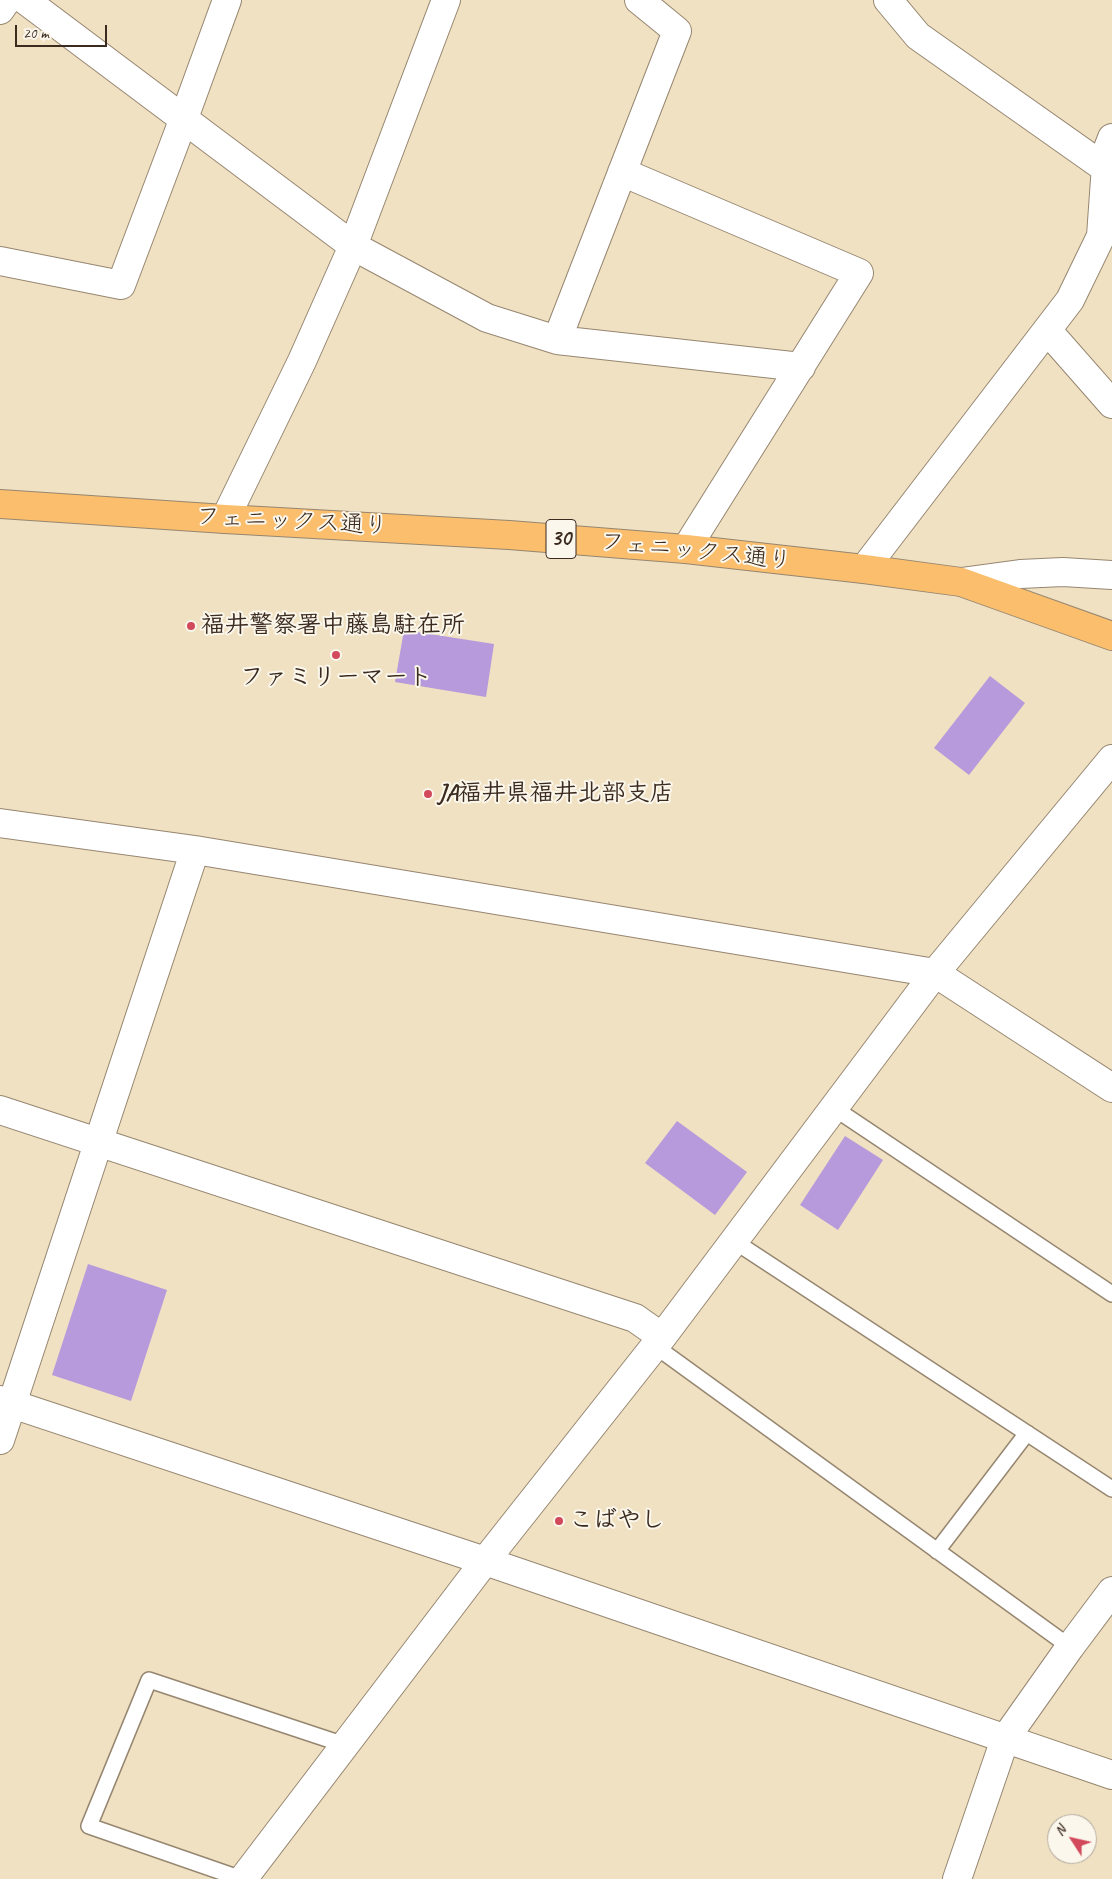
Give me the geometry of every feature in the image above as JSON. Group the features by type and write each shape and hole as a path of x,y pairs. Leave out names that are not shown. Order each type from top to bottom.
{"main road":[{"name":"フェニックス通り","path":"0,504 509,535 686,549 864,569 962,582 1112,636"}],"street":[{"path":"0,10 6,0"},
{"path":"25,0 353,246 487,318 557,340 801,367"},
{"path":"0,261 121,285 227,0"},
{"path":"225,519 302,360 353,246 446,0"},
{"path":"557,340 677,31 639,0"},
{"path":"888,0 918,36 1105,168"},
{"path":"864,569 1070,300 1101,236 1107,214 1106,151 1112,138"},
{"path":"622,172 858,273 686,549"},
{"path":"1047,330 1112,404"},
{"path":"962,582 1020,574 1054,572 1112,574"},
{"path":"242,1879 485,1561 658,1342 935,973 1112,759"},
{"path":"0,823 195,850 935,973 1112,1088"},
{"path":"0,1440 6,1402 99,1142 195,850"},
{"path":"0,1110 635,1318 658,1342"},
{"path":"6,1402 485,1561 1112,1775"},
{"path":"957,1879 1005,1739 1112,1591"}],"lane":[{"path":"834,1108 1112,1294"},
{"path":"734,1241 1112,1489"},
{"path":"658,1342 937,1551 1070,1647"},
{"path":"937,1551 1027,1433"},
{"path":"242,1879 89,1826 149,1680 345,1745"}],"building":[{"path":"404,630 494,644 486,697 395,682"},
{"path":"990,676 1025,703 969,775 934,748"},
{"path":"677,1121 747,1172 715,1215 645,1163"},
{"path":"845,1136 883,1160 838,1230 800,1205"},
{"path":"88,1264 167,1290 131,1401 52,1375"}],"place":[{"name":"福井警察署中藤島駐在所","path":"191,626"},
{"name":"ファミリーマート","path":"336,655"},
{"name":"JA福井県福井北部支店","path":"428,794"},
{"name":"こばやし","path":"559,1521"}]}
